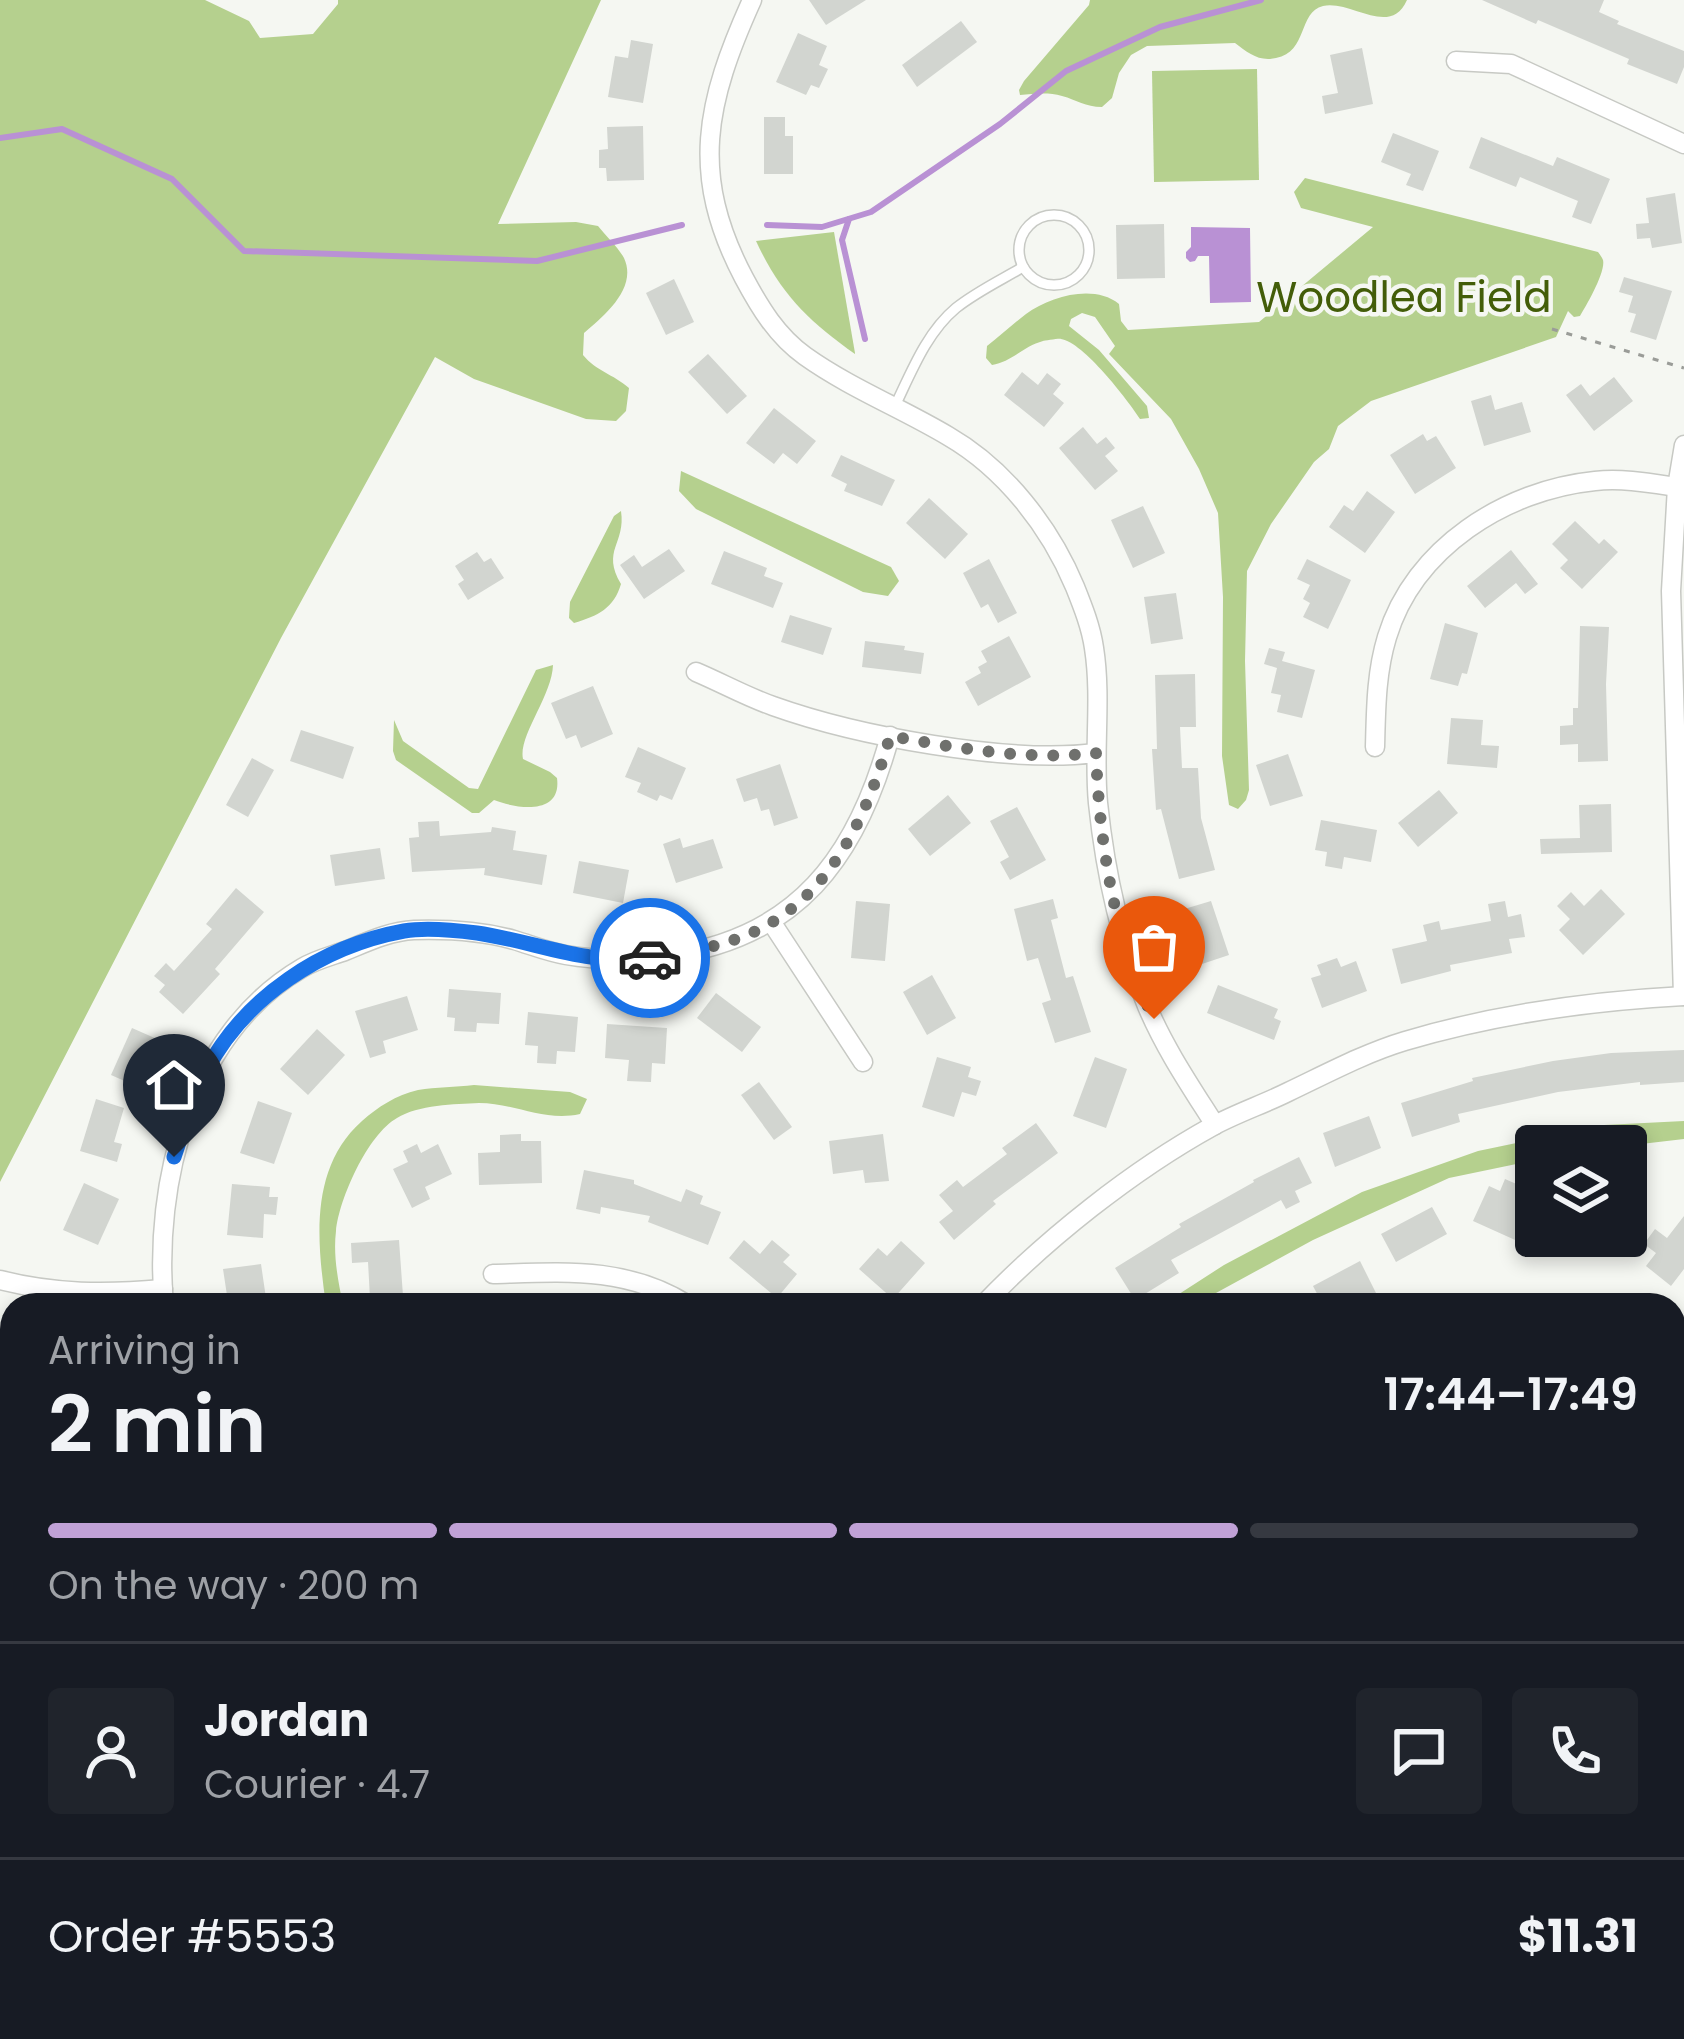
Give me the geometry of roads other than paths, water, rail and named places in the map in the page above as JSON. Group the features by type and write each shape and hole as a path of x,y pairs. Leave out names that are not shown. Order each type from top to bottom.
{"street":[{"path":"752,0 721,77 710,136 711,190 720,227 758,305 800,352 979,456 1025,504 1053,543 1074,584 1094,646 1100,820 1125,942 1147,1006 1215,1125"},
{"path":"1456,61 1511,64 1684,144"},
{"path":"994,1293 1080,1218 1215,1125 1401,1042 1525,1012 1684,996 1671,591 1684,445"},
{"path":"1375,746 1376,698 1388,635 1412,586 1453,540 1519,498 1557,487 1617,480 1677,487"},
{"path":"697,672 770,705 890,736 1011,752 1096,753"},
{"path":"164,1293 167,1192 193,1099 207,1068 243,1018 303,968 406,930 473,933 565,955 622,960 700,950 772,923 825,874 855,829 879,777 890,736"},
{"path":"772,923 863,1062"},
{"path":"493,1274 581,1271 670,1293"},
{"path":"0,1280 76,1293"}],"lane":[{"path":"1050,215 1068,218 1086,235 1087,263 1064,284 1041,283 1023,267 1019,255 1022,236 1039,219 1050,215"},
{"path":"895,408 939,325 976,294 1023,267"}],"waterway":[{"path":"767,225 822,227 871,212 1000,124 1066,71 1160,27 1261,0"},
{"path":"0,138 62,129 172,179 244,251 537,261 682,225"},
{"path":"849,219 842,240 865,339"}],"park label":[{"name":"Woodlea Field","path":"1404,297"}]}
